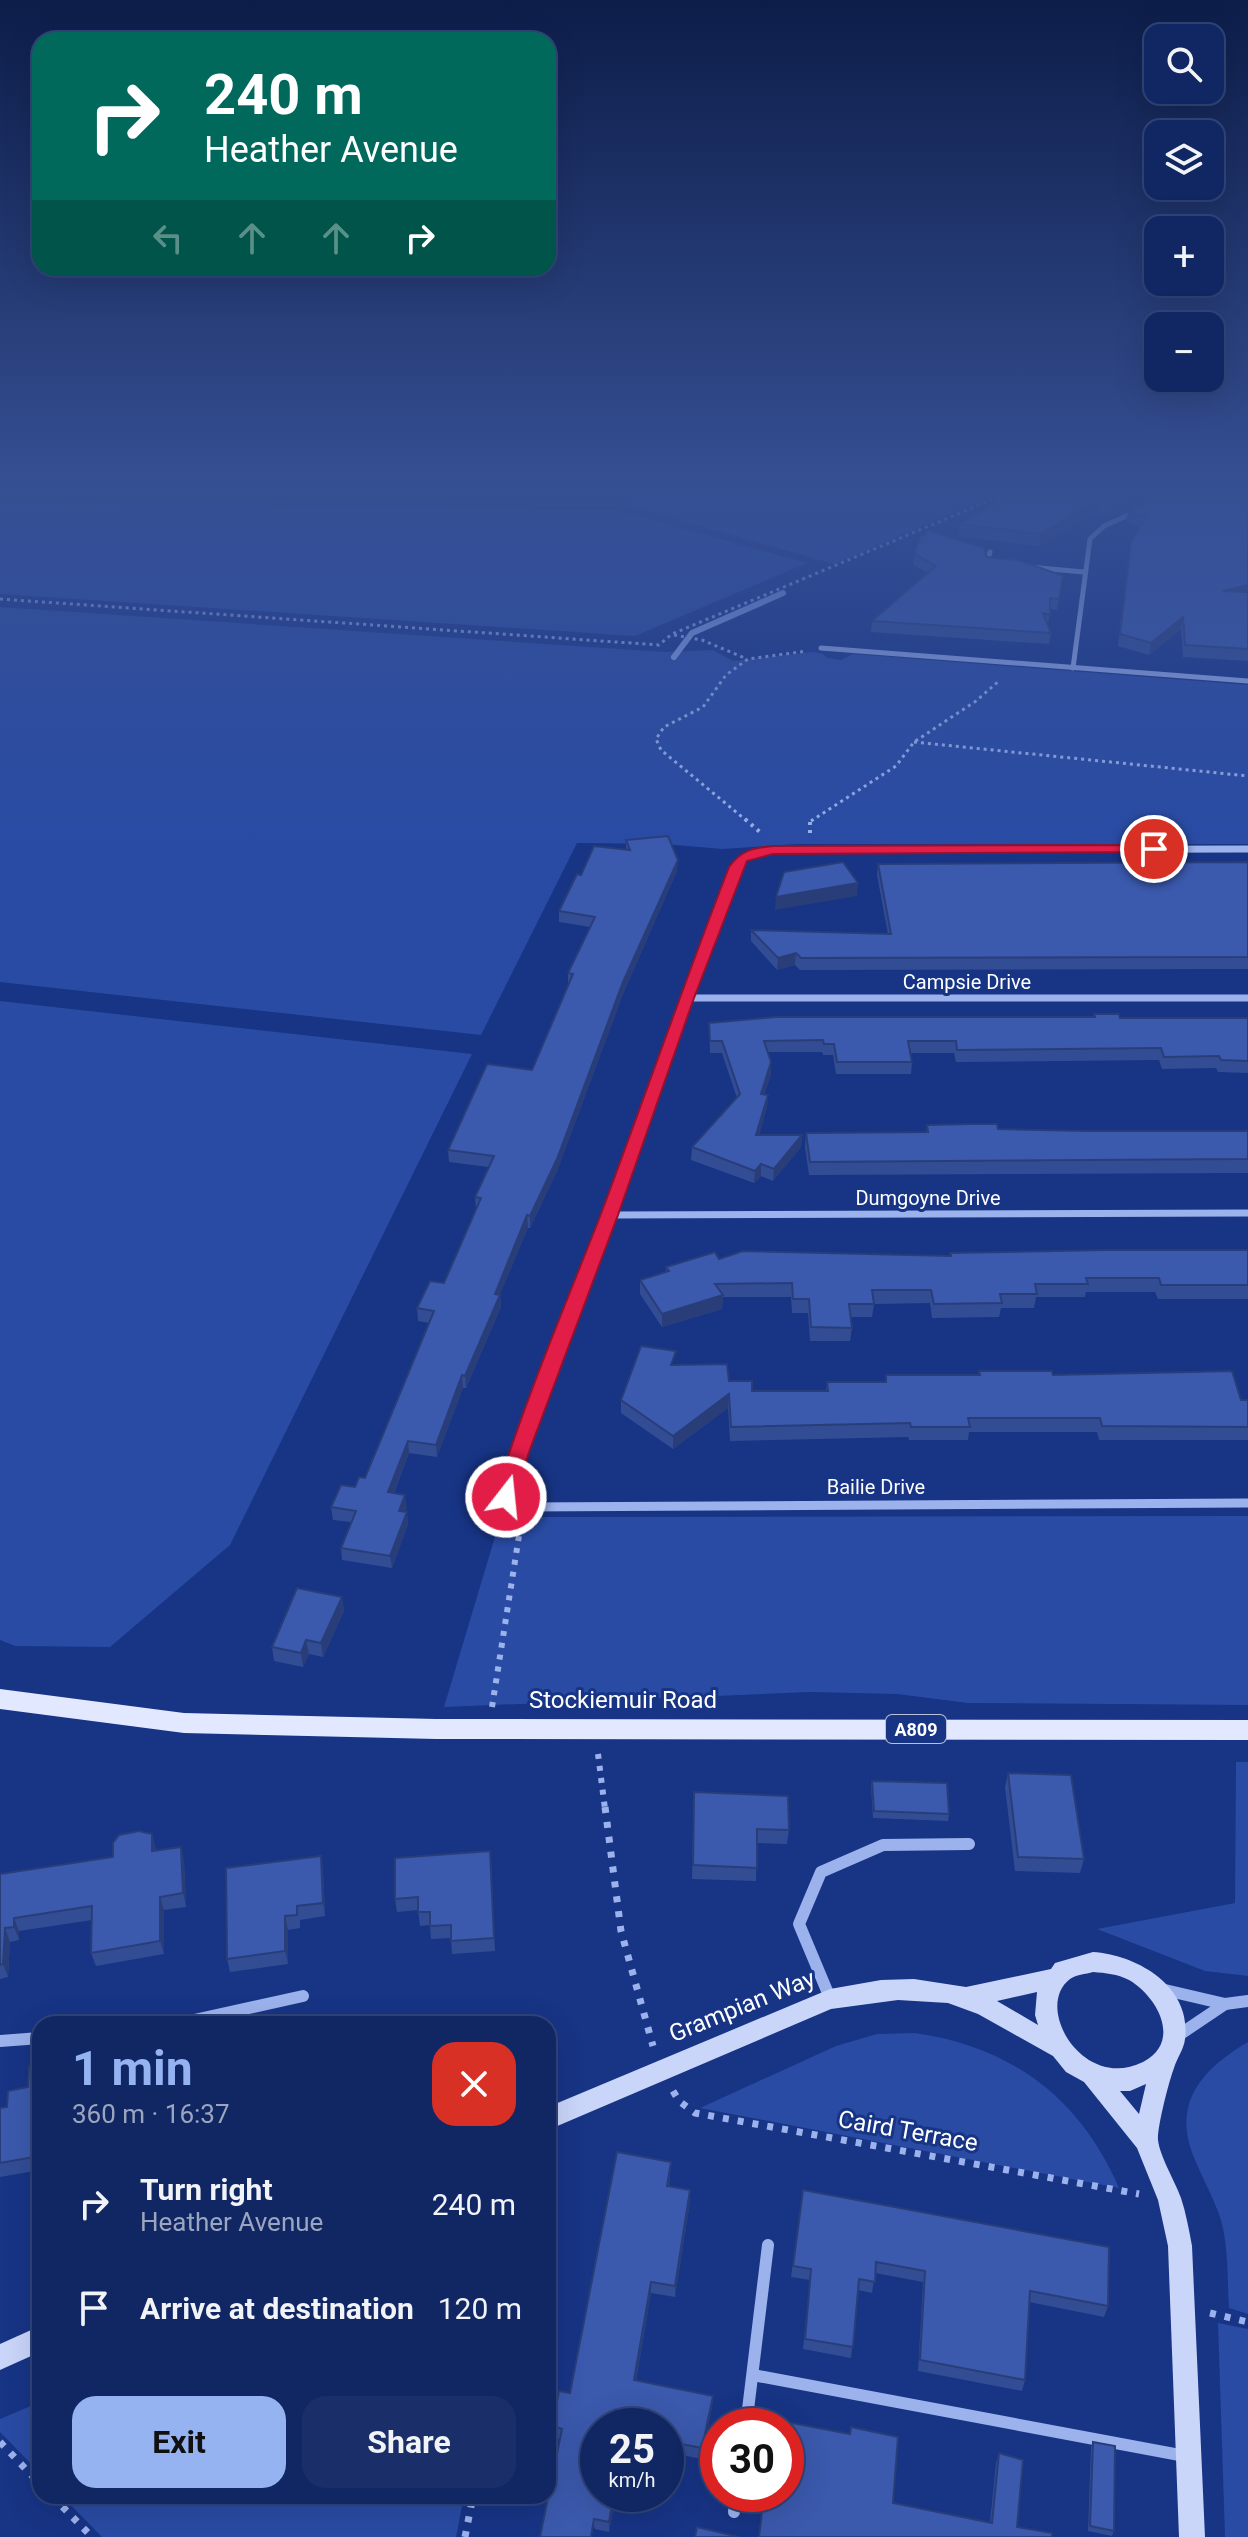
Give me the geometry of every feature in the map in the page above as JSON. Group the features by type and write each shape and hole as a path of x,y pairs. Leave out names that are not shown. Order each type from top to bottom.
{"main road":[{"name":"Stockiemuir Road","path":"0,1699 184,1723 436,1729 1248,1730"}],"street":[{"path":"1073,668 1080,610"},
{"path":"821,648 1248,681"},
{"path":"609,1215 686,998 742,858 754,852 773,850 1248,849"},
{"name":"Campsie Drive","path":"686,998 1248,998"},
{"name":"Dumgoyne Drive","path":"609,1215 1248,1213"},
{"name":"Bailie Drive","path":"609,1215 519,1452 506,1497 524,1507 1248,1503"},
{"path":"830,1999 799,1924 821,1872 883,1845 969,1844"},
{"name":"Grampian Way","path":"966,1997 1056,1978 1086,1962 1105,1961 1142,1975 1157,1988"},
{"path":"1056,1978 1049,1990 1046,2018 1057,2047"},
{"name":"Grampian Way","path":"556,2115 659,2069 830,1999 913,1988 966,1997 1057,2047 1078,2068 1092,2075 1146,2140 1170,2200 1180,2246 1192,2537"},
{"path":"1157,1988 1225,2004 1248,2001"},
{"path":"1146,2140 1164,2063 1174,2039 1168,2004 1157,1988"},
{"path":"212,2016 303,1996"},
{"path":"1174,2039 1225,2004"},
{"path":"0,2041 32,2039"},
{"path":"1092,2075 1108,2080 1140,2078 1164,2063"},
{"path":"748,2408 768,2245"},
{"path":"0,2357 32,2343"},
{"path":"753,2375 1190,2457"}],"path":[{"path":"163,610 659,645 672,634 728,610"},
{"path":"672,634 702,640 748,659"},
{"path":"773,850 766,838 661,750 656,739 664,727 703,707 726,675 748,659 821,648"},
{"path":"811,850 810,822 896,766 914,742 976,701 1001,680 1002,661"},
{"path":"914,742 1248,776"},
{"path":"491,1711 524,1507"},
{"name":"Caird Terrace","path":"585,1750 598,1751 621,1931 659,2069 679,2101 695,2113 1170,2200"},
{"path":"1182,2305 1248,2322"},
{"path":"0,2442 32,2476"},
{"path":"60,2504 92,2537"},
{"path":"465,2537 471,2504"}],"shaded area":[{"path":"0,610 50,610 664,652 713,650 733,661 813,652 841,660 853,654 1248,685 1248,844 797,844 722,849 664,844 577,843 481,1035 0,982"},
{"path":"248,610 695,610 635,636"},
{"path":"0,1001 472,1054 230,1545 110,1647 15,1646 0,1640"},
{"path":"1248,1516 1248,1705 968,1703 897,1694 810,1692 444,1707 497,1530 532,1517"},
{"path":"1236,1762 1248,1762 1248,1976 1205,1971 1097,1929 1235,1903"},
{"path":"915,2033 982,2050 1012,2064 1039,2082 1063,2103 1084,2128 1119,2188 700,2108 836,2046 877,2034"},
{"path":"1248,2042 1248,2314 1229,2308 1223,2228 1193,2155 1187,2118 1196,2088 1206,2075"},
{"path":"1218,2323 1248,2329 1248,2537 1225,2537"},
{"path":"32,2405 32,2465 0,2432 0,2419"},
{"path":"70,2504 462,2504 456,2537 102,2537"}],"building":[{"path":"884,610 1050,610 1050,615 1043,613 1051,633 872,621"},
{"path":"1123,610 1248,610 1248,649 1185,645 1183,617 1151,643 1120,634"},
{"path":"668,836 678,860 623,982 557,1159 530,1216 527,1215 495,1294 500,1295 465,1376 462,1375 436,1445 408,1441 388,1492 405,1495 399,1511 407,1512 390,1556 341,1548 356,1511 331,1507 341,1485 355,1487 359,1477 365,1478 434,1311 417,1308 430,1281 444,1283 481,1198 475,1197 494,1156 448,1150 487,1064 532,1070 573,974 568,973 595,917 559,911 594,846 630,850 626,840"},
{"path":"843,862 858,883 776,897 784,872"},
{"path":"1248,862 1248,957 801,958 796,953 778,958 751,930 891,934 878,864"},
{"path":"1094,1014 1119,1014 1120,1018 1248,1018 1248,1061 1221,1060 1219,1056 1164,1057 1161,1048 957,1050 956,1041 908,1041 912,1062 837,1062 834,1044 824,1044 823,1040 764,1041 771,1062 761,1094 768,1095 756,1135 802,1135 774,1169 761,1164 755,1171 692,1147 740,1094 722,1041 710,1041 709,1023 775,1017 1095,1017"},
{"path":"997,1124 998,1129 1248,1131 1248,1159 810,1162 806,1133 928,1132 927,1125"},
{"path":"1248,1250 1248,1285 1161,1285 1159,1278 1086,1278 1088,1284 1035,1284 1037,1294 1000,1294 1002,1303 934,1304 931,1290 872,1290 874,1304 849,1304 852,1328 811,1327 809,1299 793,1299 792,1283 715,1284 723,1295 662,1314 640,1280 669,1271 666,1267 715,1252 719,1259 743,1251 951,1256 950,1253"},
{"path":"641,1346 676,1351 671,1365 727,1364 729,1381 752,1381 752,1391 828,1391 827,1382 886,1382 886,1375 980,1375 979,1371 1052,1371 1053,1375 1232,1371 1241,1400 1248,1400 1248,1427 1102,1426 1100,1418 968,1418 970,1427 911,1427 910,1423 731,1427 729,1394 673,1436 621,1400"},
{"path":"297,1588 342,1597 321,1643 306,1640 301,1653 272,1647"},
{"path":"1008,1773 1071,1775 1084,1859 1018,1857"},
{"path":"872,1781 947,1783 949,1814 874,1811"},
{"path":"694,1792 788,1796 789,1830 757,1829 757,1868 693,1865"},
{"path":"139,1831 152,1834 152,1851 181,1847 183,1893 160,1897 160,1941 91,1953 92,1906 14,1918 14,1927 5,1928 3,1964 0,1965 0,1874 113,1857 113,1843 119,1835"},
{"path":"490,1851 494,1938 451,1941 451,1925 430,1926 430,1912 418,1912 418,1897 395,1899 395,1858"},
{"path":"321,1856 323,1903 297,1906 297,1915 285,1916 285,1951 227,1959 226,1868"},
{"path":"32,2065 32,2157 0,2163 0,2108 7,2107 8,2091 28,2087 29,2066"},
{"path":"617,2152 671,2162 667,2186 690,2190 675,2286 651,2282 634,2380 713,2396 710,2408 700,2408 700,2448 684,2444 684,2408 580,2408 580,2512 611,2512 609,2522 594,2519 591,2537 540,2537 547,2504 556,2504 556,2458 562,2429 556,2427 559,2391 570,2393"},
{"path":"803,2190 1109,2247 1108,2306 1030,2291 1025,2380 920,2360 925,2271 876,2262 875,2282 859,2279 853,2347 805,2339 811,2269 793,2266"},
{"path":"804,2425 850,2434 851,2427 898,2437 893,2503 992,2523 999,2453 1023,2460 1017,2527 1052,2533 1052,2537 759,2537 762,2512 804,2512"},
{"path":"1093,2442 1115,2446 1114,2531 1090,2526"},
{"path":"697,2527 739,2537 695,2537"}],"waterway":[{"path":"674,657 692,633 743,610"}],"route":[{"path":"506,1497 519,1452 609,1215 686,998 742,858 754,852 773,850 1154,849"}]}
